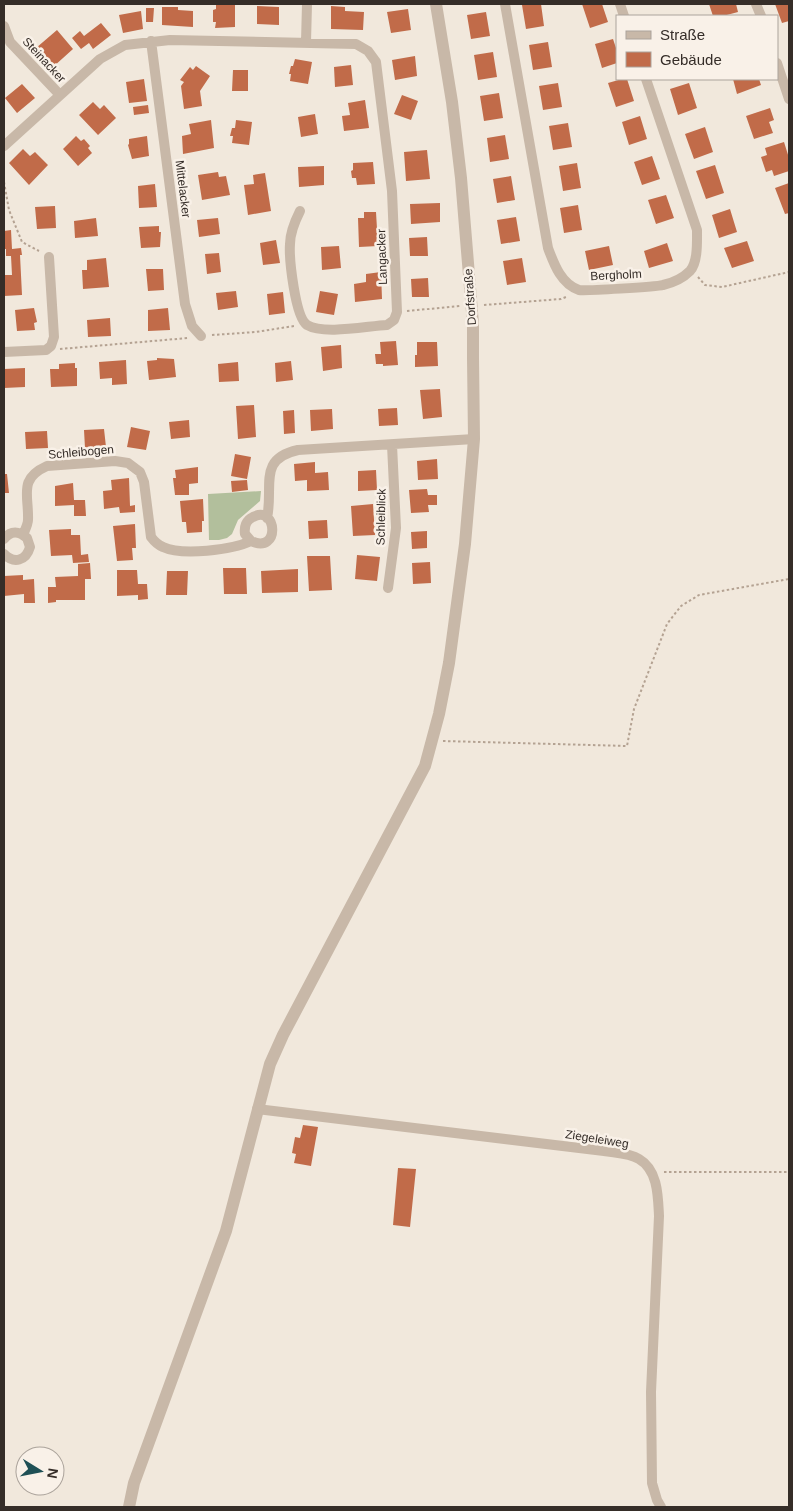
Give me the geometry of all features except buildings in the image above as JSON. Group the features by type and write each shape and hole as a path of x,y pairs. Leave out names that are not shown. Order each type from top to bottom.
{"street":[{"path":"306,42 307,4"},
{"name":"Dorfstraße","path":"129,1507 134,1483 226,1231 270,1064 283,1035 425,766 433,739 449,663 459,591 474,439 471,306 459,159 436,4"},
{"name":"Bergholm","path":"505,4 548,248 556,268 564,280 580,290 662,285 678,279 691,270"},
{"name":"Steinacker","path":"4,26 10,42 60,95 4,146"},
{"name":"Langacker","path":"60,95 100,59 125,45 151,41 356,44 368,51 376,62 392,191 397,312"},
{"name":"Mittelacker","path":"151,41 184,304 192,326 201,336"},
{"path":"778,66 789,99"},
{"path":"646,80 697,230 698,249 691,270"},
{"path":"300,211 291,231 290,244 296,299 300,316 307,324 324,330 387,325 394,320 397,312"},
{"path":"4,352 46,350 51,346 54,337 49,257"},
{"name":"Schleibogen","path":"4,555 17,561 29,552 29,542 24,535 28,521 26,495 28,481 36,471 47,466 115,461 128,463 140,472 144,482 151,537 163,547 180,552 219,549 240,546 251,542 260,544 269,540 273,531 273,526 267,518 270,504 271,468 276,459 283,454 298,450 474,439"},
{"name":"Schleiblick","path":"388,588 396,528 392,445"},
{"path":"251,542 245,534 246,524 253,517 262,516 267,518"},
{"path":"4,539 14,532 24,535"},
{"name":"Ziegeleiweg","path":"257,1109 626,1154 639,1159 652,1172"},
{"path":"652,1172 658,1193 659,1216 651,1392 652,1483 661,1507"}],"path":[{"path":"4,182 9,210 22,242 49,257"},
{"path":"691,270 705,285 722,287 789,272"},
{"path":"397,312 561,299 580,290"},
{"path":"51,346 62,350 256,332 307,324"},
{"path":"433,739 449,742 627,746 634,709 667,624 681,606 699,595 789,578"},
{"path":"652,1172 789,1172"}],"green space":[{"path":"261,491 260,501 238,520 232,534 227,538 209,540 208,494"}]}
